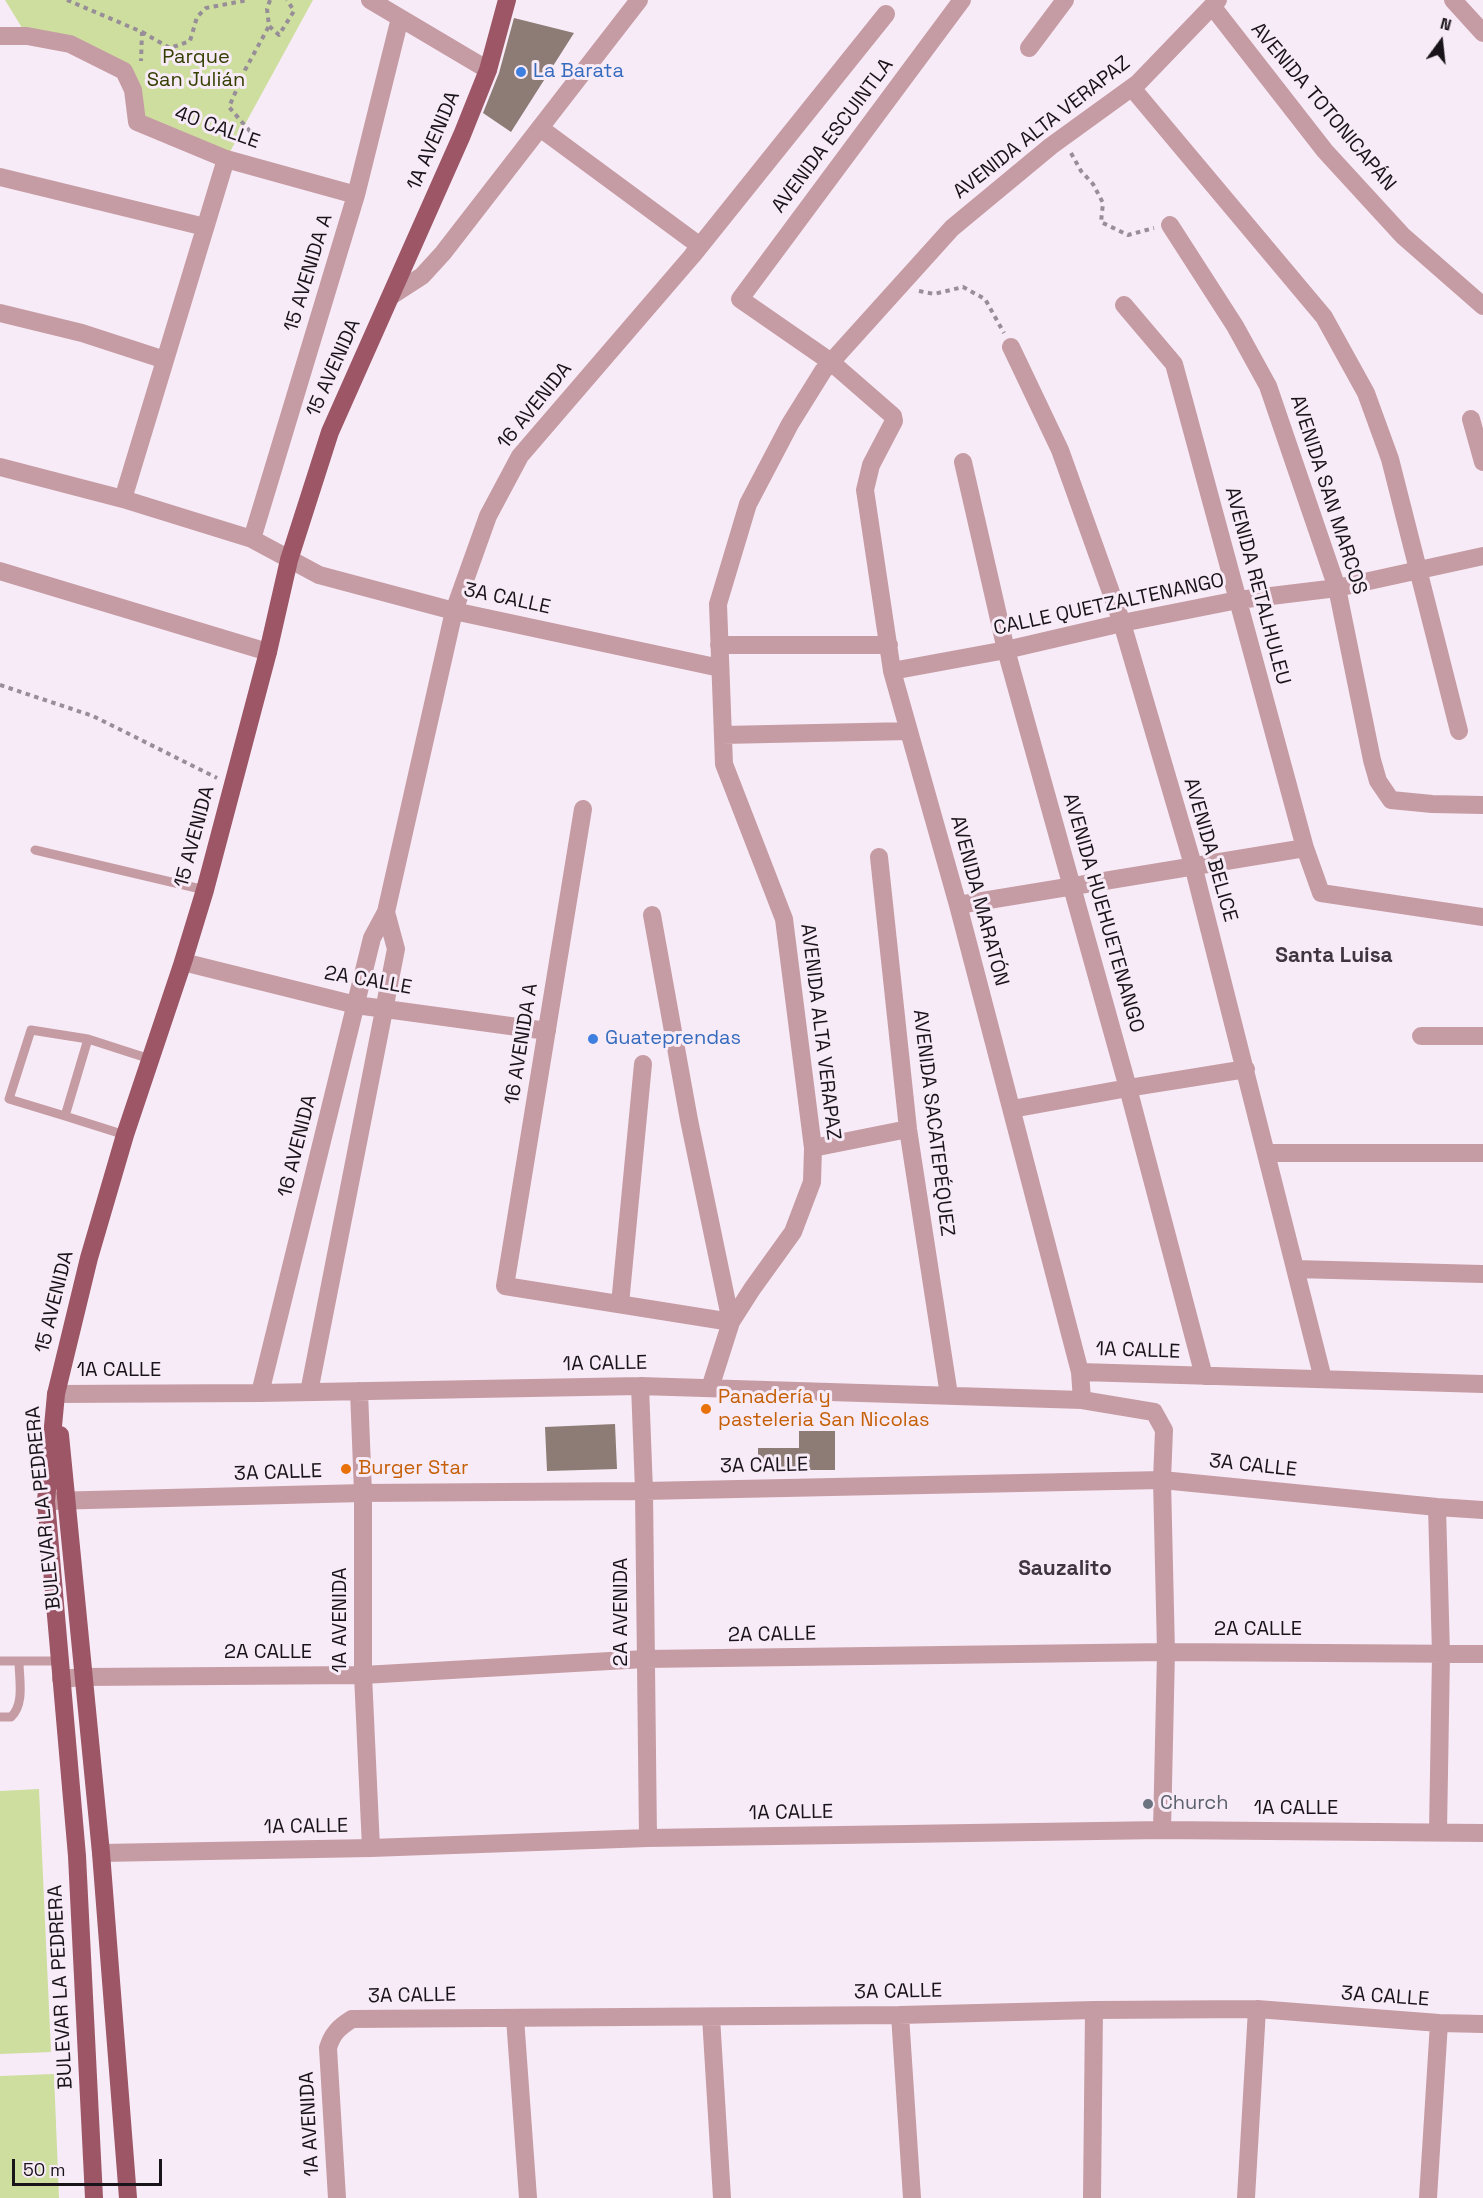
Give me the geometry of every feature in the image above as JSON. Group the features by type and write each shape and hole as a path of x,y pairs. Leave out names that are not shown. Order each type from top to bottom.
{"main road":[{"name":"1A AVENIDA","path":"391,296 488,70 507,0"},
{"name":"15 AVENIDA","path":"56,1394 89,1258 125,1135 205,890 268,652 289,560 330,432 391,296"},
{"name":"BULEVAR LA PEDRERA","path":"56,1394 46,1501 77,1856 94,2198"},
{"name":"BULEVAR LA PEDRERA","path":"56,1394 101,1853 128,2198"}],"street":[{"path":"370,0 488,70"},
{"path":"391,296 423,276 443,253 639,0"},
{"name":"AVENIDA ESCUINTLA","path":"831,362 740,299 962,0"},
{"path":"1029,48 1065,0"},
{"path":"1453,0 1483,33"},
{"name":"AVENIDA ALTA VERAPAZ","path":"710,1388 731,1322 793,1232 812,1182 813,1148 784,919 724,764 718,604 748,504 790,423 831,362 952,228 1059,140 1132,88 1215,3"},
{"name":"AVENIDA TOTONICAPÁN","path":"1215,3 1325,151 1403,236 1483,306"},
{"name":"16 AVENIDA","path":"260,1393 372,938 386,912 454,611 488,516 520,456 696,251 886,14"},
{"name":"15 AVENIDA A","path":"252,539 356,195 400,18"},
{"name":"40 CALLE","path":"0,36 27,36 70,44 124,70 133,90 137,122 226,159 356,195"},
{"path":"1132,88 1324,317 1370,404 1390,459 1459,731"},
{"path":"537,133 696,251"},
{"path":"123,499 226,159"},
{"path":"0,177 205,227"},
{"name":"AVENIDA SAN MARCOS","path":"1170,225 1235,326 1268,386 1337,588 1378,781 1391,800 1483,805"},
{"name":"AVENIDA RETALHULEU","path":"1125,305 1174,364 1305,848 1321,893 1483,917"},
{"path":"0,313 82,333 165,360"},
{"name":"AVENIDA BELICE","path":"1011,347 1060,450 1122,623 1193,865 1323,1379"},
{"name":"AVENIDA MARATÓN","path":"831,362 893,416 894,421 871,465 866,490 892,671 958,905 1012,1109 1080,1372 1082,1400"},
{"path":"1471,419 1483,462"},
{"name":"AVENIDA HUEHUETENANGO","path":"963,462 1006,650 1128,1088 1204,1376"},
{"name":"3A CALLE","path":"0,467 123,499 252,539 319,575 454,611 720,668"},
{"name":"CALLE QUETZALTENANGO","path":"892,671 1006,650 1122,623 1238,600 1337,588 1483,556"},
{"path":"0,571 268,652"},
{"path":"719,645 889,645"},
{"path":"723,735 909,731"},
{"name":"16 AVENIDA A","path":"583,809 506,1286 620,1304"},
{"path":"958,905 1305,848"},
{"name":"AVENIDA SACATEPÉQUEZ","path":"879,857 908,1129 948,1395"},
{"name":"16 AVENIDA","path":"309,1392 396,949 386,912"},
{"path":"643,1064 620,1304 731,1322 688,1120 652,915"},
{"name":"2A CALLE","path":"183,962 356,1005 547,1031"},
{"path":"1421,1036 1483,1036"},
{"path":"1012,1109 1246,1069"},
{"path":"813,1148 908,1129"},
{"path":"1267,1153 1483,1153"},
{"path":"1295,1269 1483,1274"},
{"name":"1A CALLE","path":"1080,1372 1483,1384"},
{"name":"1A CALLE","path":"56,1394 640,1386 1082,1400 1154,1412 1164,1430 1162,1480"},
{"name":"2A AVENIDA","path":"640,1386 644,1491 648,1838"},
{"name":"1A AVENIDA","path":"359,1391 363,1493 363,1675 371,1848"},
{"path":"1162,1480 1166,1652 1162,1830"},
{"name":"3A CALLE","path":"46,1501 363,1493 644,1491 1162,1480 1483,1510"},
{"path":"1437,1507 1441,1654 1438,1832"},
{"name":"2A CALLE","path":"61,1670 84,1677 363,1675 645,1659 1166,1652 1483,1654"},
{"name":"1A CALLE","path":"101,1853 371,1848 648,1838 1162,1830 1483,1833"},
{"path":"1246,2198 1257,2009"},
{"name":"3A CALLE","path":"328,2048 331,2037 352,2019 900,2015 1257,2009 1439,2023 1483,2024"},
{"path":"1092,2198 1094,2010"},
{"path":"900,2015 912,2198"},
{"path":"711,2017 722,2198"},
{"path":"515,2018 528,2198"},
{"path":"1428,2198 1439,2023"},
{"name":"1A AVENIDA","path":"328,2048 337,2198"}],"lane":[{"path":"35,850 205,890"},
{"path":"125,1135 9,1099 30,1030 88,1039 150,1059"},
{"path":"65,1116 88,1039"},
{"path":"0,1661 19,1661 61,1670"},
{"path":"0,1717 11,1717 16,1713 20,1703 19,1661"}],"path":[{"path":"67,0 142,32 170,48 190,41 197,17 206,8 248,0"},
{"path":"254,167 254,136 229,107 245,70 269,26 267,9 270,0"},
{"path":"269,26 279,35 294,11 287,0"},
{"path":"142,32 140,58 144,67"},
{"path":"1059,140 1093,184 1103,203 1101,222 1128,235 1170,225"},
{"path":"905,282 915,291 934,294 963,287 985,298 1011,347"},
{"path":"0,685 93,716 232,785"}],"green space":[{"name":"Parque San Julián","path":"5,0 313,0 226,159 137,122 124,71 27,36"},
{"path":"39,1789 51,2052 0,2054 0,1791"},
{"path":"54,2074 59,2198 0,2198 0,2076"}],"building":[{"name":"La Barata","path":"514,18 574,33 511,132 483,113 499,73"},
{"path":"615,1424 617,1469 547,1471 545,1427"},
{"path":"799,1431 835,1431 835,1470 758,1470 758,1448 799,1448"}],"place":[{"name":"La Barata","path":"521,72"},
{"name":"Guateprendas","path":"593,1039"},
{"name":"Panadería y pasteleria San Nicolas","path":"706,1409"},
{"name":"Burger Star","path":"346,1469"},
{"name":"Church","path":"1148,1804"}],"district":[{"name":"Santa Luisa","path":"1334,956"},
{"name":"Sauzalito","path":"1065,1569"}]}
